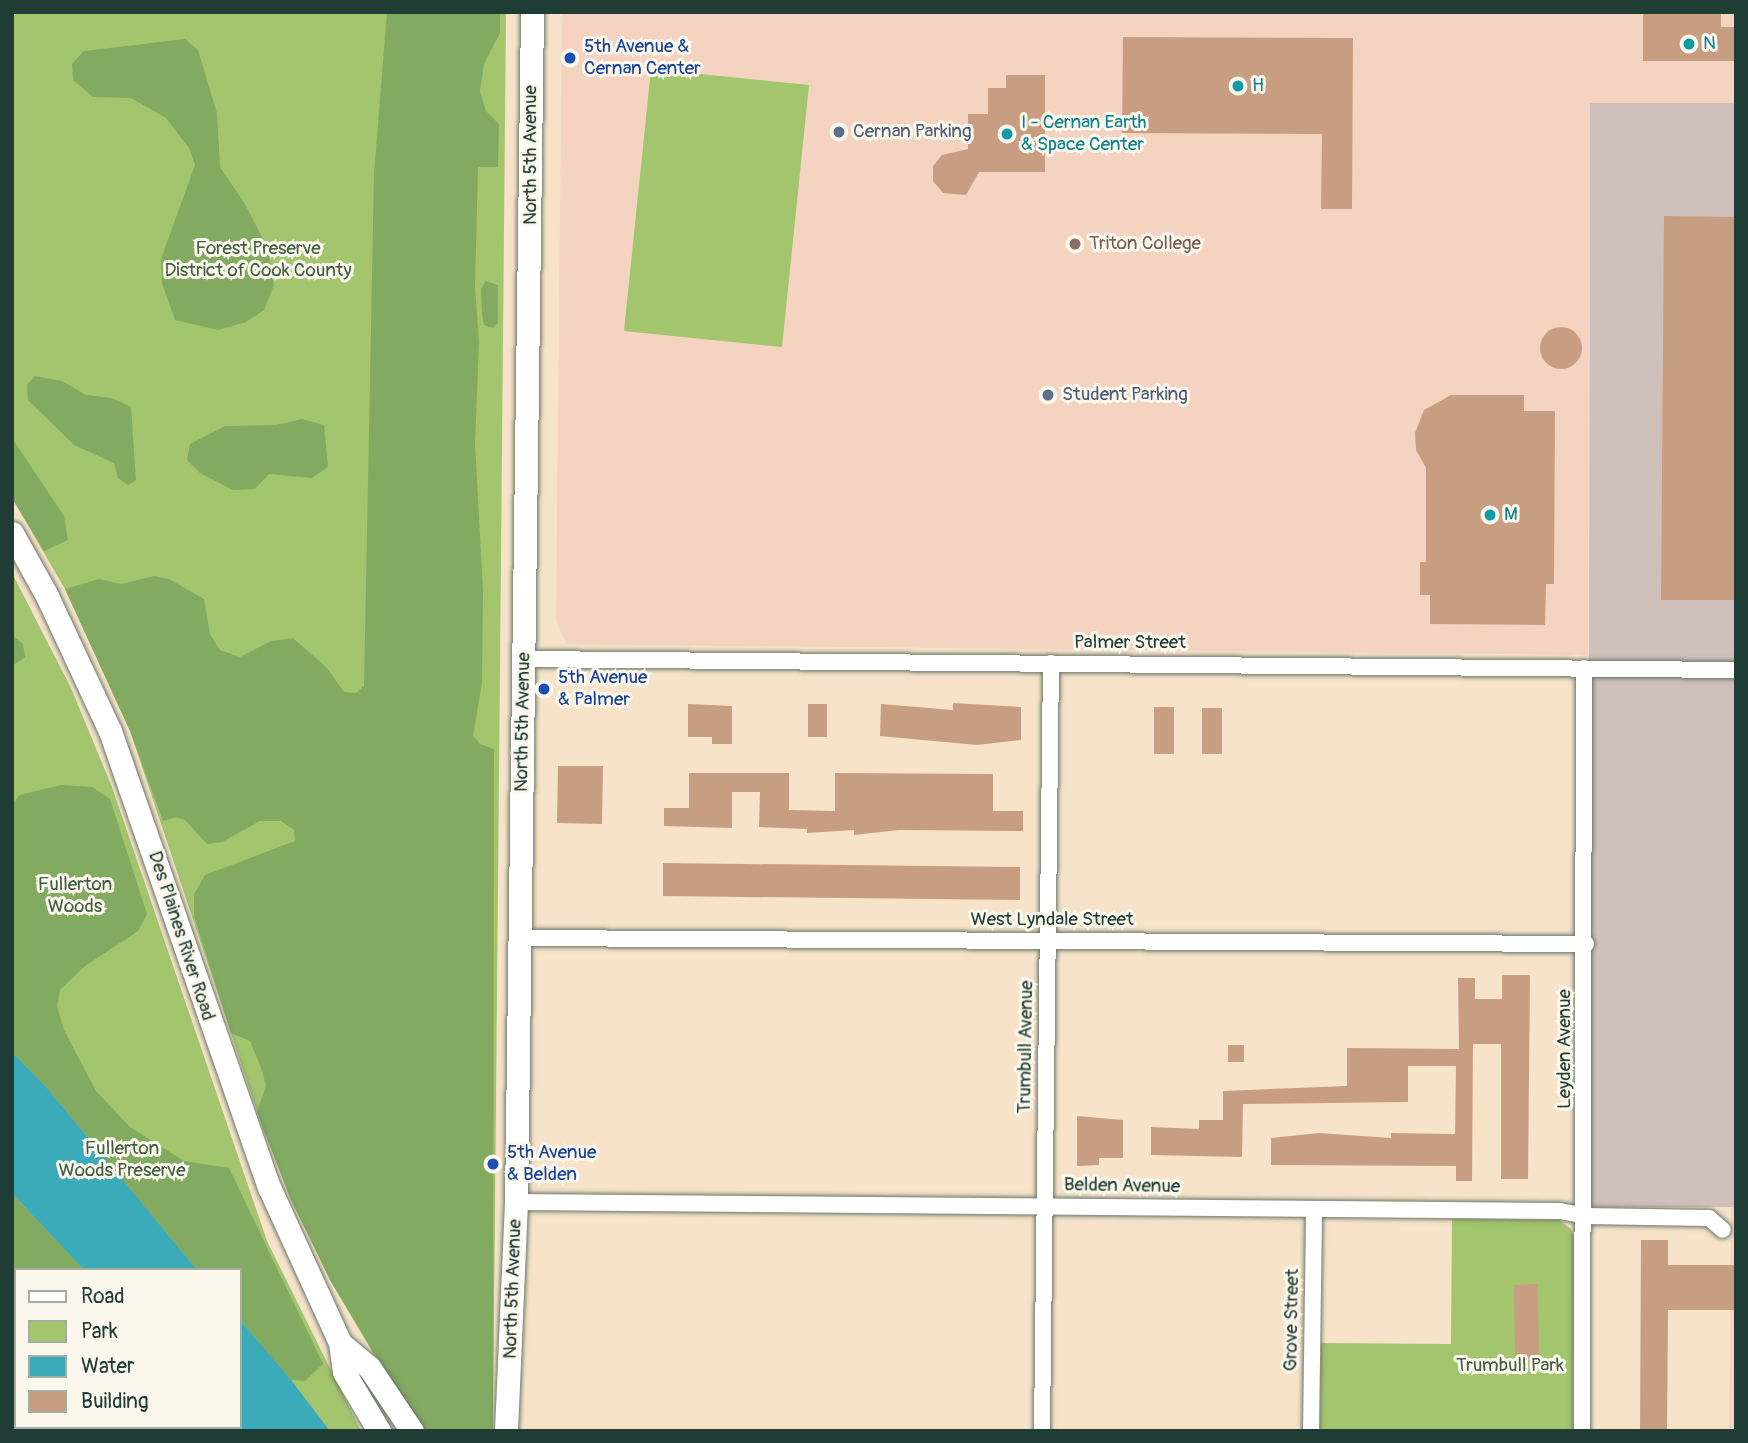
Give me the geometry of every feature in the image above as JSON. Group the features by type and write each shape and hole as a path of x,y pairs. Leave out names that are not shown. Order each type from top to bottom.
{"street":[{"name":"North 5th Avenue","path":"506,1431 516,1202 517,938 524,659 532,12"},
{"name":"Des Plaines River Road","path":"12,534 47,596 110,731 225,1071 269,1187 340,1343 344,1372 379,1431"},
{"name":"Palmer Street","path":"524,659 1736,670"},
{"name":"Trumbull Avenue","path":"1042,1431 1051,663"},
{"name":"Leyden Avenue","path":"1583,1431 1586,944 1584,668"},
{"name":"West Lyndale Street","path":"517,938 1586,944"},
{"name":"Belden Avenue","path":"516,1202 1560,1211 1584,1216 1709,1218 1723,1230"},
{"name":"Grove Street","path":"1311,1431 1314,1209"},
{"name":"Des Plaines River Road","path":"340,1343 369,1367 412,1431"},
{"path":"510,1385 520,1431"}],"shaded area":[{"name":"Triton College","path":"562,12 1736,12 1736,103 1590,103 1588,655 566,644 556,621"},
{"path":"1590,103 1736,103 1736,1207 1588,1207"},
{"path":"1731,1207 1736,1207 1736,1431 1729,1431"}],"green space":[{"name":"Forest Preserve District of Cook County","path":"12,12 506,12 493,1431 425,1431 395,1391 330,1280 263,1129 130,731 65,589 12,498"},
{"path":"387,12 500,12 500,33 484,64 480,91 486,111 499,124 498,167 478,167 475,287 479,342 475,443 483,591 482,683 473,736 480,744 494,749 493,1431 425,1431 403,1401 330,1280 290,1198 257,1112 266,1085 250,1041 231,1033 194,916 194,894 205,875 295,841 294,830 281,821 260,821 222,842 207,844 185,820 176,817 163,821 130,731 65,589 99,579 121,584 154,576 169,579 204,599 210,634 220,650 240,657 271,641 293,638 326,667 344,692 356,693 364,686 374,174"},
{"path":"185,39 198,50 217,113 220,167 245,204 268,249 274,285 264,310 246,322 218,330 175,320 162,283 161,259 195,165 189,148 166,118 131,98 93,97 73,80 72,64 84,51"},
{"path":"651,69 809,85 782,347 624,331"},
{"path":"486,281 498,285 498,323 493,328 484,325 482,313 481,289"},
{"path":"35,376 62,381 86,395 112,398 131,407 136,480 128,485 118,478 114,463 74,445 28,400 27,385"},
{"path":"302,419 324,425 328,467 312,478 269,474 255,489 233,490 200,473 187,460 190,444 225,426 276,425"},
{"path":"12,438 64,516 68,540 44,551 12,498"},
{"name":"Fullerton Woods Preserve","path":"12,573 71,688 112,787 267,1241 361,1431 12,1431"},
{"path":"12,635 23,644 25,657 12,666"},
{"name":"Fullerton Woods","path":"61,785 92,787 110,799 147,914 138,931 85,966 60,990 57,1006 64,1030 96,1091 130,1127 184,1161 229,1168 323,1364 305,1381 291,1380 242,1322 242,1268 195,1268 47,1088 12,1052 12,804 20,795"},
{"path":"12,1193 82,1268 14,1268 14,1429 215,1431 12,1431"},
{"name":"Trumbull Park","path":"1452,1219 1559,1220 1571,1229 1574,1239 1573,1431 1320,1431 1321,1343 1451,1344"}],"water":[{"path":"12,1052 47,1088 195,1268 82,1268 12,1193"},
{"path":"242,1322 330,1431 214,1429 242,1429"}],"building":[{"name":"N","path":"1643,12 1721,12 1721,27 1736,27 1736,61 1643,61"},
{"name":"H","path":"1123,37 1353,38 1352,209 1321,209 1322,134 1122,133"},
{"name":"I - Cernan Earth & Space Center","path":"1006,75 1045,75 1045,172 979,172 966,195 943,193 933,181 933,166 942,155 968,149 968,114 988,114 988,88 1006,88"},
{"path":"1664,216 1736,217 1736,600 1661,600"},
{"path":"1561,327 1576,333 1582,348 1576,363 1561,369 1546,363 1540,348 1546,333"},
{"name":"M","path":"1451,395 1524,395 1524,411 1555,411 1554,584 1546,584 1545,625 1430,624 1430,595 1420,595 1420,562 1426,562 1426,468 1416,450 1415,433 1424,410"},
{"path":"953,703 1021,707 1021,740 977,745 880,736 881,704 953,710"},
{"path":"688,704 732,706 732,744 712,744 712,737 688,737"},
{"path":"808,704 827,704 827,737 808,737"},
{"path":"1154,707 1174,707 1174,754 1154,754"},
{"path":"1202,708 1222,708 1222,754 1202,754"},
{"path":"558,766 603,766 602,824 557,823"},
{"path":"689,773 789,773 789,810 835,811 835,773 993,774 993,811 1023,811 1023,831 899,830 854,835 854,830 807,833 807,829 759,827 760,792 732,792 732,828 664,826 664,808 689,808"},
{"path":"663,863 1020,867 1020,900 663,896"},
{"path":"1502,975 1530,975 1528,1179 1501,1179 1501,1044 1473,1044 1472,1181 1456,1181 1456,1166 1271,1165 1271,1138 1319,1133 1391,1138 1391,1133 1455,1134 1456,1066 1408,1066 1408,1102 1243,1104 1242,1157 1151,1155 1151,1127 1199,1129 1199,1120 1223,1120 1223,1091 1347,1086 1347,1048 1459,1049 1458,978 1475,978 1475,999 1502,999"},
{"path":"1228,1045 1244,1045 1244,1062 1228,1062"},
{"path":"1077,1116 1123,1120 1123,1158 1099,1158 1099,1165 1077,1166"},
{"path":"1641,1240 1668,1240 1668,1265 1736,1265 1736,1310 1668,1310 1667,1431 1640,1431"},
{"path":"1538,1284 1539,1364 1515,1365 1514,1285"}],"place":[{"name":"N","path":"1689,44"},
{"name":"5th Avenue & Cernan Center","path":"570,58"},
{"name":"H","path":"1238,86"},
{"name":"Cernan Parking","path":"839,132"},
{"name":"I - Cernan Earth & Space Center","path":"1007,134"},
{"name":"Triton College","path":"1075,244"},
{"name":"Student Parking","path":"1048,395"},
{"name":"M","path":"1490,515"},
{"name":"5th Avenue & Palmer","path":"544,689"},
{"name":"5th Avenue & Belden","path":"493,1164"}]}
